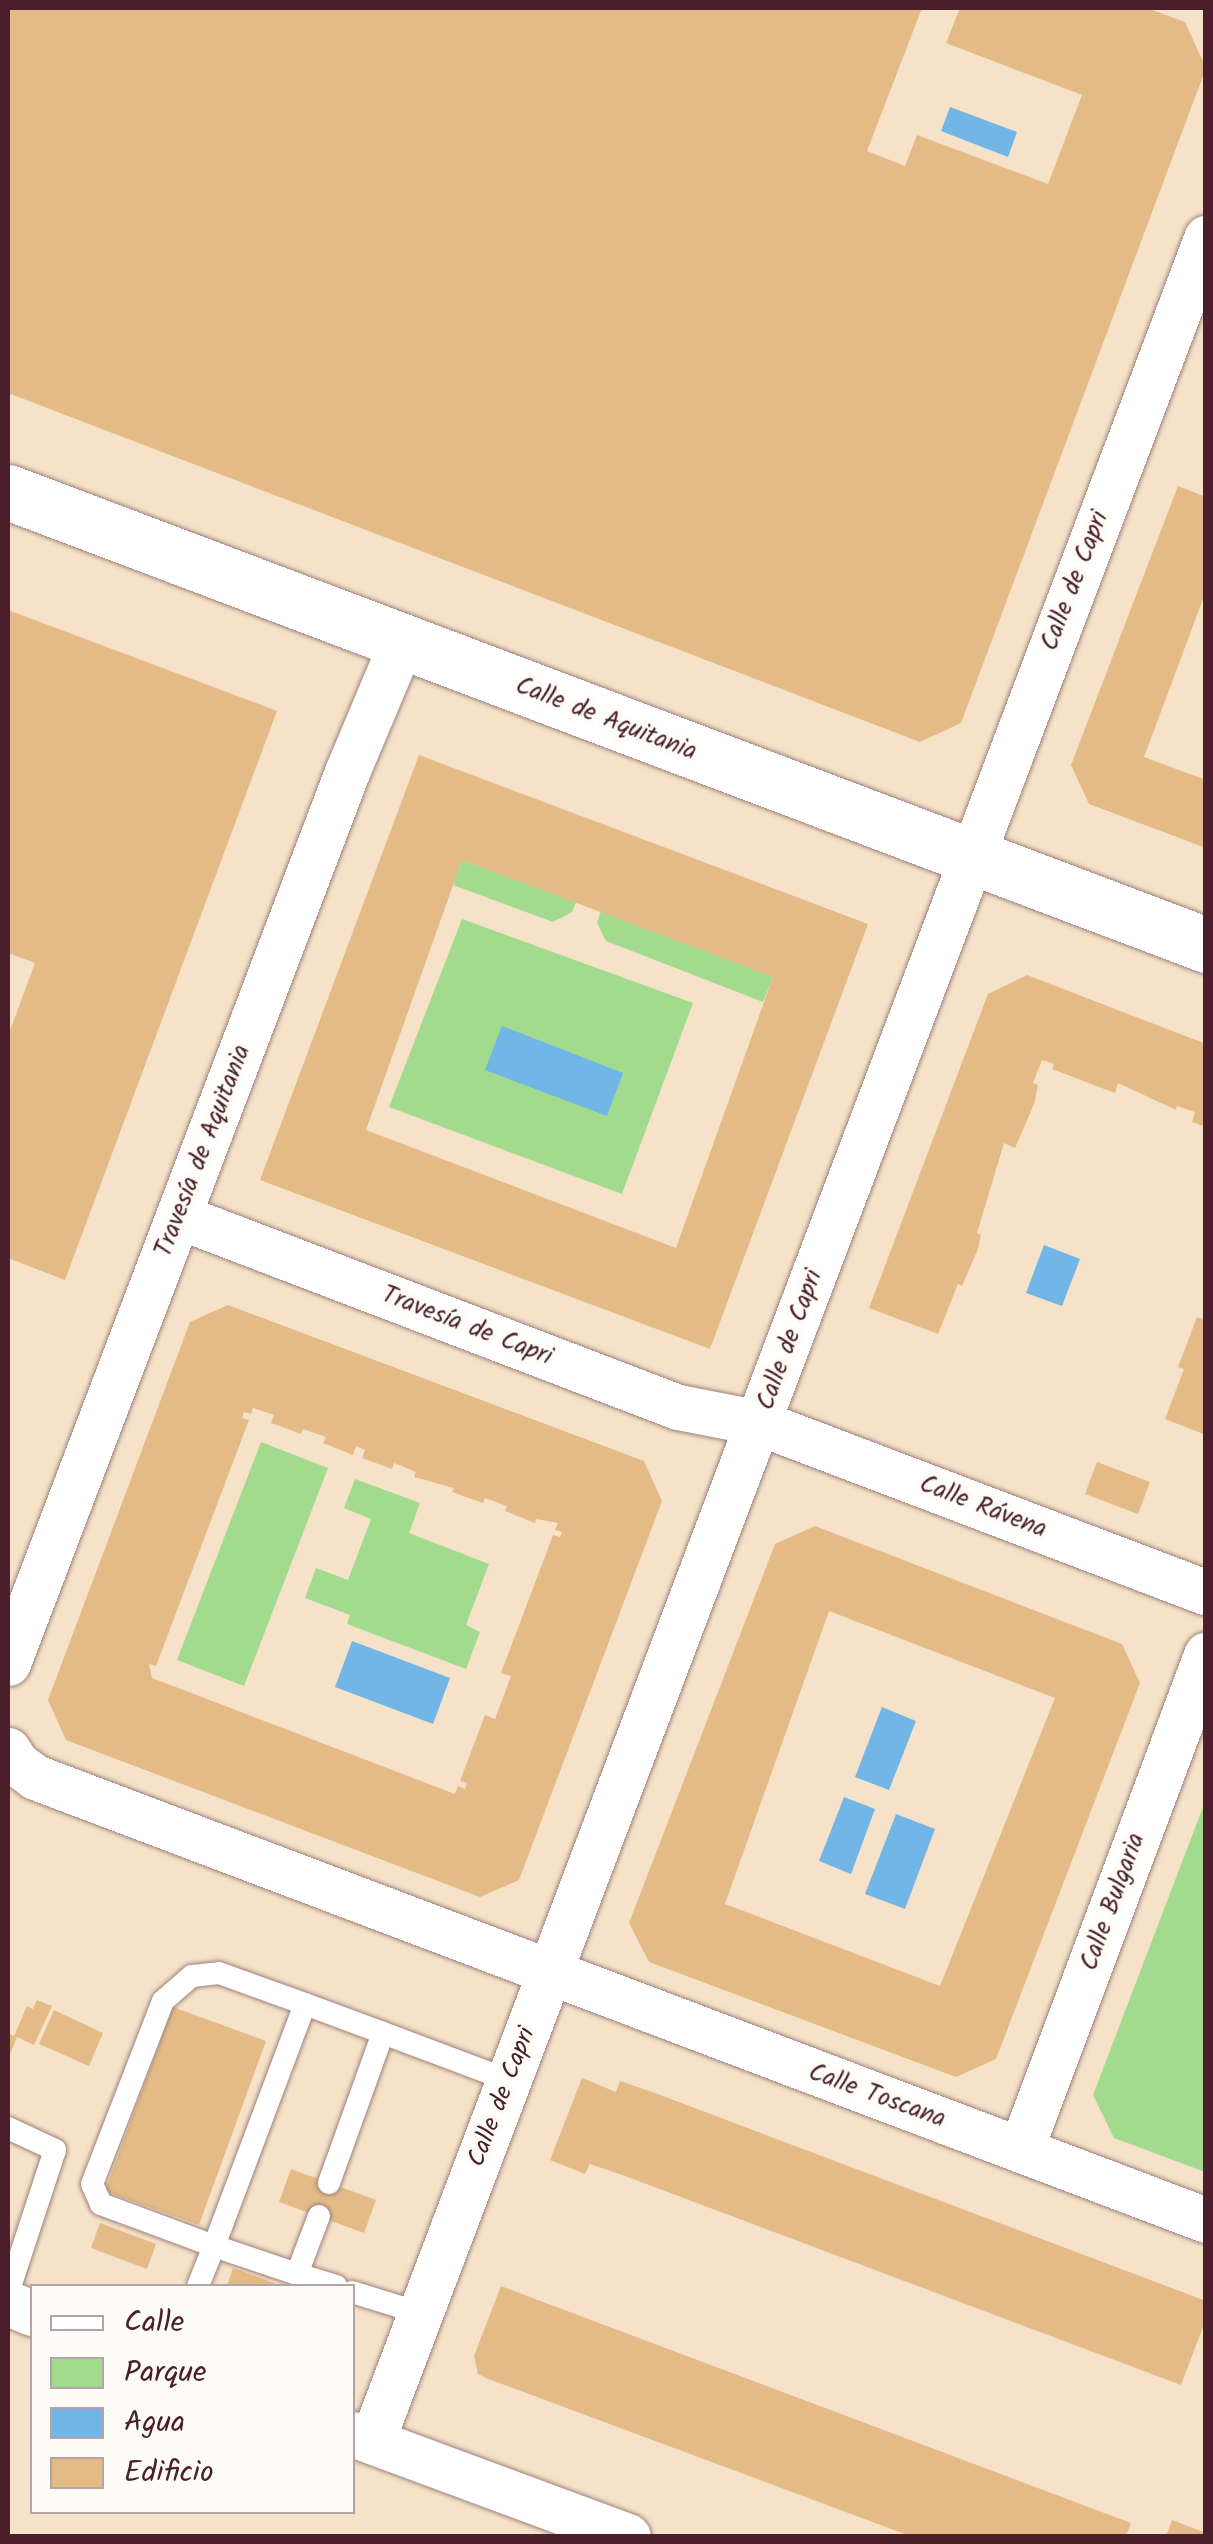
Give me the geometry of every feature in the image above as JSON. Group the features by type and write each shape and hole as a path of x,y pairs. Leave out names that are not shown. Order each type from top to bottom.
{"street":[{"name":"Calle de Capri","path":"362,2437 420,2313 1206,238"},
{"name":"Calle de Aquitania","path":"8,492 1206,945"},
{"name":"Travesía de Aquitania","path":"8,1662 402,641"},
{"name":"Travesía de Capri","path":"178,1216 678,1407 760,1423"},
{"name":"Calle Rávena","path":"760,1423 1206,1592"},
{"name":"Calle Bulgaria","path":"1021,2149 1206,1655"},
{"path":"8,1750 16,1764 35,1777 548,1974"},
{"name":"Calle Toscana","path":"548,1974 1206,2220"},
{"path":"362,2437 628,2536"}],"lane":[{"path":"330,2284 101,2204 92,2184 163,2001 192,1976 218,1973 508,2080"},
{"path":"199,2284 305,2004"},
{"path":"330,2183 384,2033"},
{"path":"8,2128 56,2150 8,2293"},
{"path":"297,2274 320,2216"},
{"path":"355,2293 420,2313"}],"green space":[{"path":"462,860 576,902 572,912 553,922 453,885"},
{"path":"601,911 773,977 763,1002 606,941 597,923"},
{"path":"462,919 693,1003 622,1194 389,1107"},
{"path":"261,1442 328,1468 244,1686 177,1660"},
{"path":"355,1479 420,1503 409,1533 489,1564 466,1625 480,1632 466,1669 347,1624 350,1615 305,1598 316,1568 348,1580 371,1519 344,1508"},
{"path":"1205,1802 1205,2172 1114,2138 1093,2095"}],"water":[{"path":"950,107 1017,132 1008,157 941,131"},
{"path":"502,1026 623,1073 607,1116 485,1070"},
{"path":"1044,1245 1080,1259 1062,1306 1026,1293"},
{"path":"352,1641 450,1678 433,1724 335,1687"},
{"path":"882,1707 916,1721 889,1790 855,1777"},
{"path":"844,1797 875,1809 851,1874 819,1861"},
{"path":"896,1814 935,1829 905,1909 865,1894"}],"building":[{"path":"8,8 922,8 867,151 905,166 917,135 1048,184 1082,95 946,43 960,8 1147,8 1185,22 1206,68 961,723 920,742 8,393"},
{"path":"1178,486 1206,497 1206,591 1144,757 1206,780 1206,848 1089,804 1071,765"},
{"path":"8,610 277,711 65,1280 8,1258 8,1036 35,963 8,953"},
{"path":"419,755 868,924 710,1349 260,1180","holes":["462,860 773,977 676,1248 366,1130"]},
{"path":"1027,975 1206,1044 1206,1127 1192,1122 1195,1112 1177,1106 1176,1110 1118,1083 1115,1093 1052,1069 1054,1064 1042,1060 1033,1083 1038,1085 1034,1104 1015,1148 1004,1143 977,1233 981,1235 978,1249 962,1286 958,1284 938,1334 869,1308 988,994"},
{"path":"228,1305 644,1461 662,1501 519,1880 480,1897 66,1740 48,1700 190,1322","holes":["253,1408 274,1415 271,1423 301,1434 303,1429 326,1437 323,1443 353,1455 356,1446 365,1450 362,1458 392,1469 394,1463 416,1472 414,1477 454,1488 452,1492 483,1503 485,1498 507,1506 505,1511 535,1523 536,1519 558,1523 555,1530 562,1532 560,1537 553,1535 501,1673 511,1676 495,1719 485,1715 460,1781 467,1783 465,1789 458,1786 455,1794 152,1678 149,1664 156,1666 249,1420 242,1418 244,1412 251,1414"]},
{"path":"1205,1311 1206,1435 1165,1419 1184,1369 1178,1367 1197,1317 1202,1319"},
{"path":"1097,1462 1150,1482 1138,1514 1085,1494"},
{"path":"815,1526 1122,1644 1140,1683 996,2059 956,2077 649,1962 629,1923 775,1544","holes":["829,1611 1055,1698 940,1986 725,1904"]},
{"path":"37,2000 52,2006 34,2045 17,2037 8,2060 8,2033 14,2036 27,2006 33,2009"},
{"path":"173,2007 266,2041 199,2225 105,2191"},
{"path":"54,2010 103,2033 89,2066 39,2044"},
{"path":"582,2078 616,2092 620,2081 655,2093 1206,2301 1206,2319 1181,2385 625,2176 590,2164 585,2174 550,2160"},
{"path":"291,2169 376,2200 364,2233 279,2202"},
{"path":"100,2223 156,2244 147,2269 91,2248"},
{"path":"233,2268 277,2284 228,2284"},
{"path":"501,2286 1131,2523 1126,2536 910,2536 486,2378 478,2374 474,2356"},
{"path":"1172,2520 1206,2533 1206,2536 1166,2536"}]}
